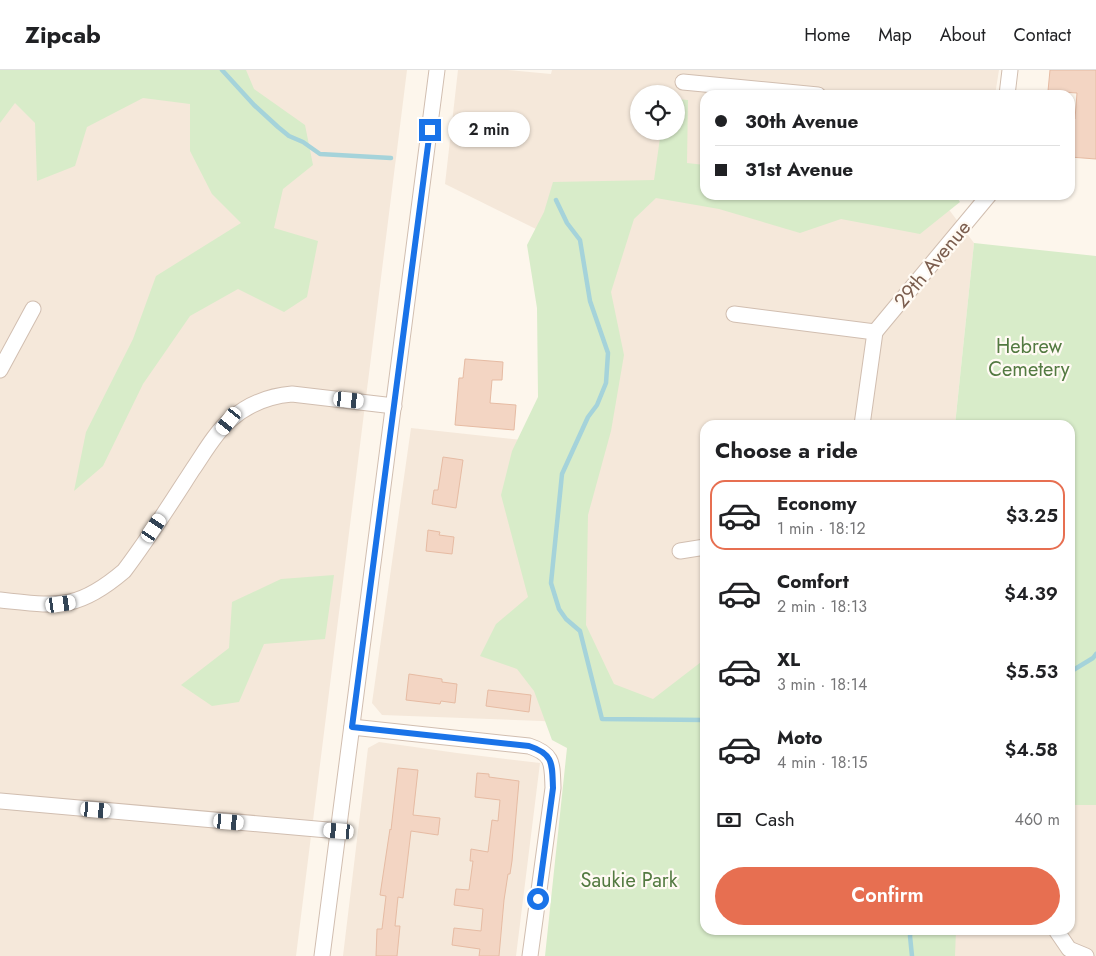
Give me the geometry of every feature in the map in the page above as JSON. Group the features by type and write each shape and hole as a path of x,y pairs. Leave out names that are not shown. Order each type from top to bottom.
{"street":[{"path":"322,956 437,70"},
{"path":"1008,90 1010,70"},
{"path":"683,82 766,90"},
{"name":"29th Avenue","path":"875,332 985,200"},
{"path":"0,370 33,309"},
{"path":"734,314 875,332 863,420"},
{"path":"0,600 41,604 74,602 107,586 124,571 207,449 229,421 246,408 262,400 292,394 394,406"},
{"path":"680,551 700,548"},
{"path":"352,727 529,746 541,750 548,755 553,788 530,956"},
{"path":"0,801 339,831"},
{"path":"1059,935 1069,949 1086,956"}],"shaded area":[{"path":"0,70 407,70 296,956 0,956"},
{"path":"458,70 508,70 551,74 552,70 999,70 996,90 700,90 700,200 955,200 947,207 974,243 956,420 700,420 700,736 542,721 382,715 372,703 411,428 568,445 536,229 445,184"},
{"path":"379,742 540,763 516,956 343,956 368,748"},
{"path":"1075,774 1096,776 1096,956 937,956 939,935 1075,935"}],"green space":[{"path":"0,70 246,70 254,89 305,125 313,165 283,189 274,228 318,241 307,297 284,312 238,289 190,316 143,384 103,466 74,491 86,432 133,339 156,276 241,223 212,194 190,151 190,104 143,98 87,127 75,166 37,181 35,123 15,103 0,123"},
{"name":"Saukie Park","path":"685,100 688,100 687,163 700,164 700,200 959,200 960,202 920,234 841,219 800,233 719,209 656,198 634,219 611,292 624,355 611,431 588,515 586,625 614,684 653,699 700,663 700,935 956,935 955,956 545,956 567,748 552,740 534,691 517,669 480,656 496,624 528,597 501,495 512,451 538,397 537,308 527,245 544,212 553,182 654,180 660,140 685,140"},
{"name":"Hebrew Cemetery","path":"974,243 1096,256 1096,805 1075,805 1075,420 956,420"},
{"path":"334,575 325,639 264,644 239,702 212,706 181,685 229,648 232,602 281,579"}],"building":[{"path":"1050,70 1096,70 1096,159 1075,157 1077,93 1075,93 1075,90 1048,90"},
{"path":"465,359 503,362 502,380 492,380 490,403 516,405 514,430 455,425 459,378 463,378"},
{"path":"443,457 463,460 456,508 432,504 434,490 438,490"},
{"path":"428,530 440,532 439,535 454,537 452,554 426,551"},
{"path":"409,674 442,679 442,682 457,684 455,703 441,701 440,704 406,700"},
{"path":"488,690 531,695 529,712 486,706"},
{"path":"398,768 418,770 413,815 440,818 438,835 411,831 403,898 398,897 395,926 400,926 397,956 376,956 377,929 382,929 386,896 380,895 391,830"},
{"path":"477,773 489,774 489,777 519,781 512,861 504,900 499,956 479,956 480,949 452,945 454,928 481,931 483,909 454,905 456,889 469,890 473,861 470,861 471,849 488,852 492,820 498,821 500,800 475,797"}],"waterway":[{"path":"222,70 254,105 278,127 289,136 303,142 320,154 391,158"},
{"path":"556,200 567,223 580,240 590,301 608,353 606,383 562,474 551,583 559,609 566,619 580,631 602,719 700,720"},
{"path":"1075,669 1093,658 1096,654"},
{"path":"910,935 912,956"}],"route":[{"path":"430,130 352,727 509,743 529,746 541,750 548,755 553,788 538,899"}]}
